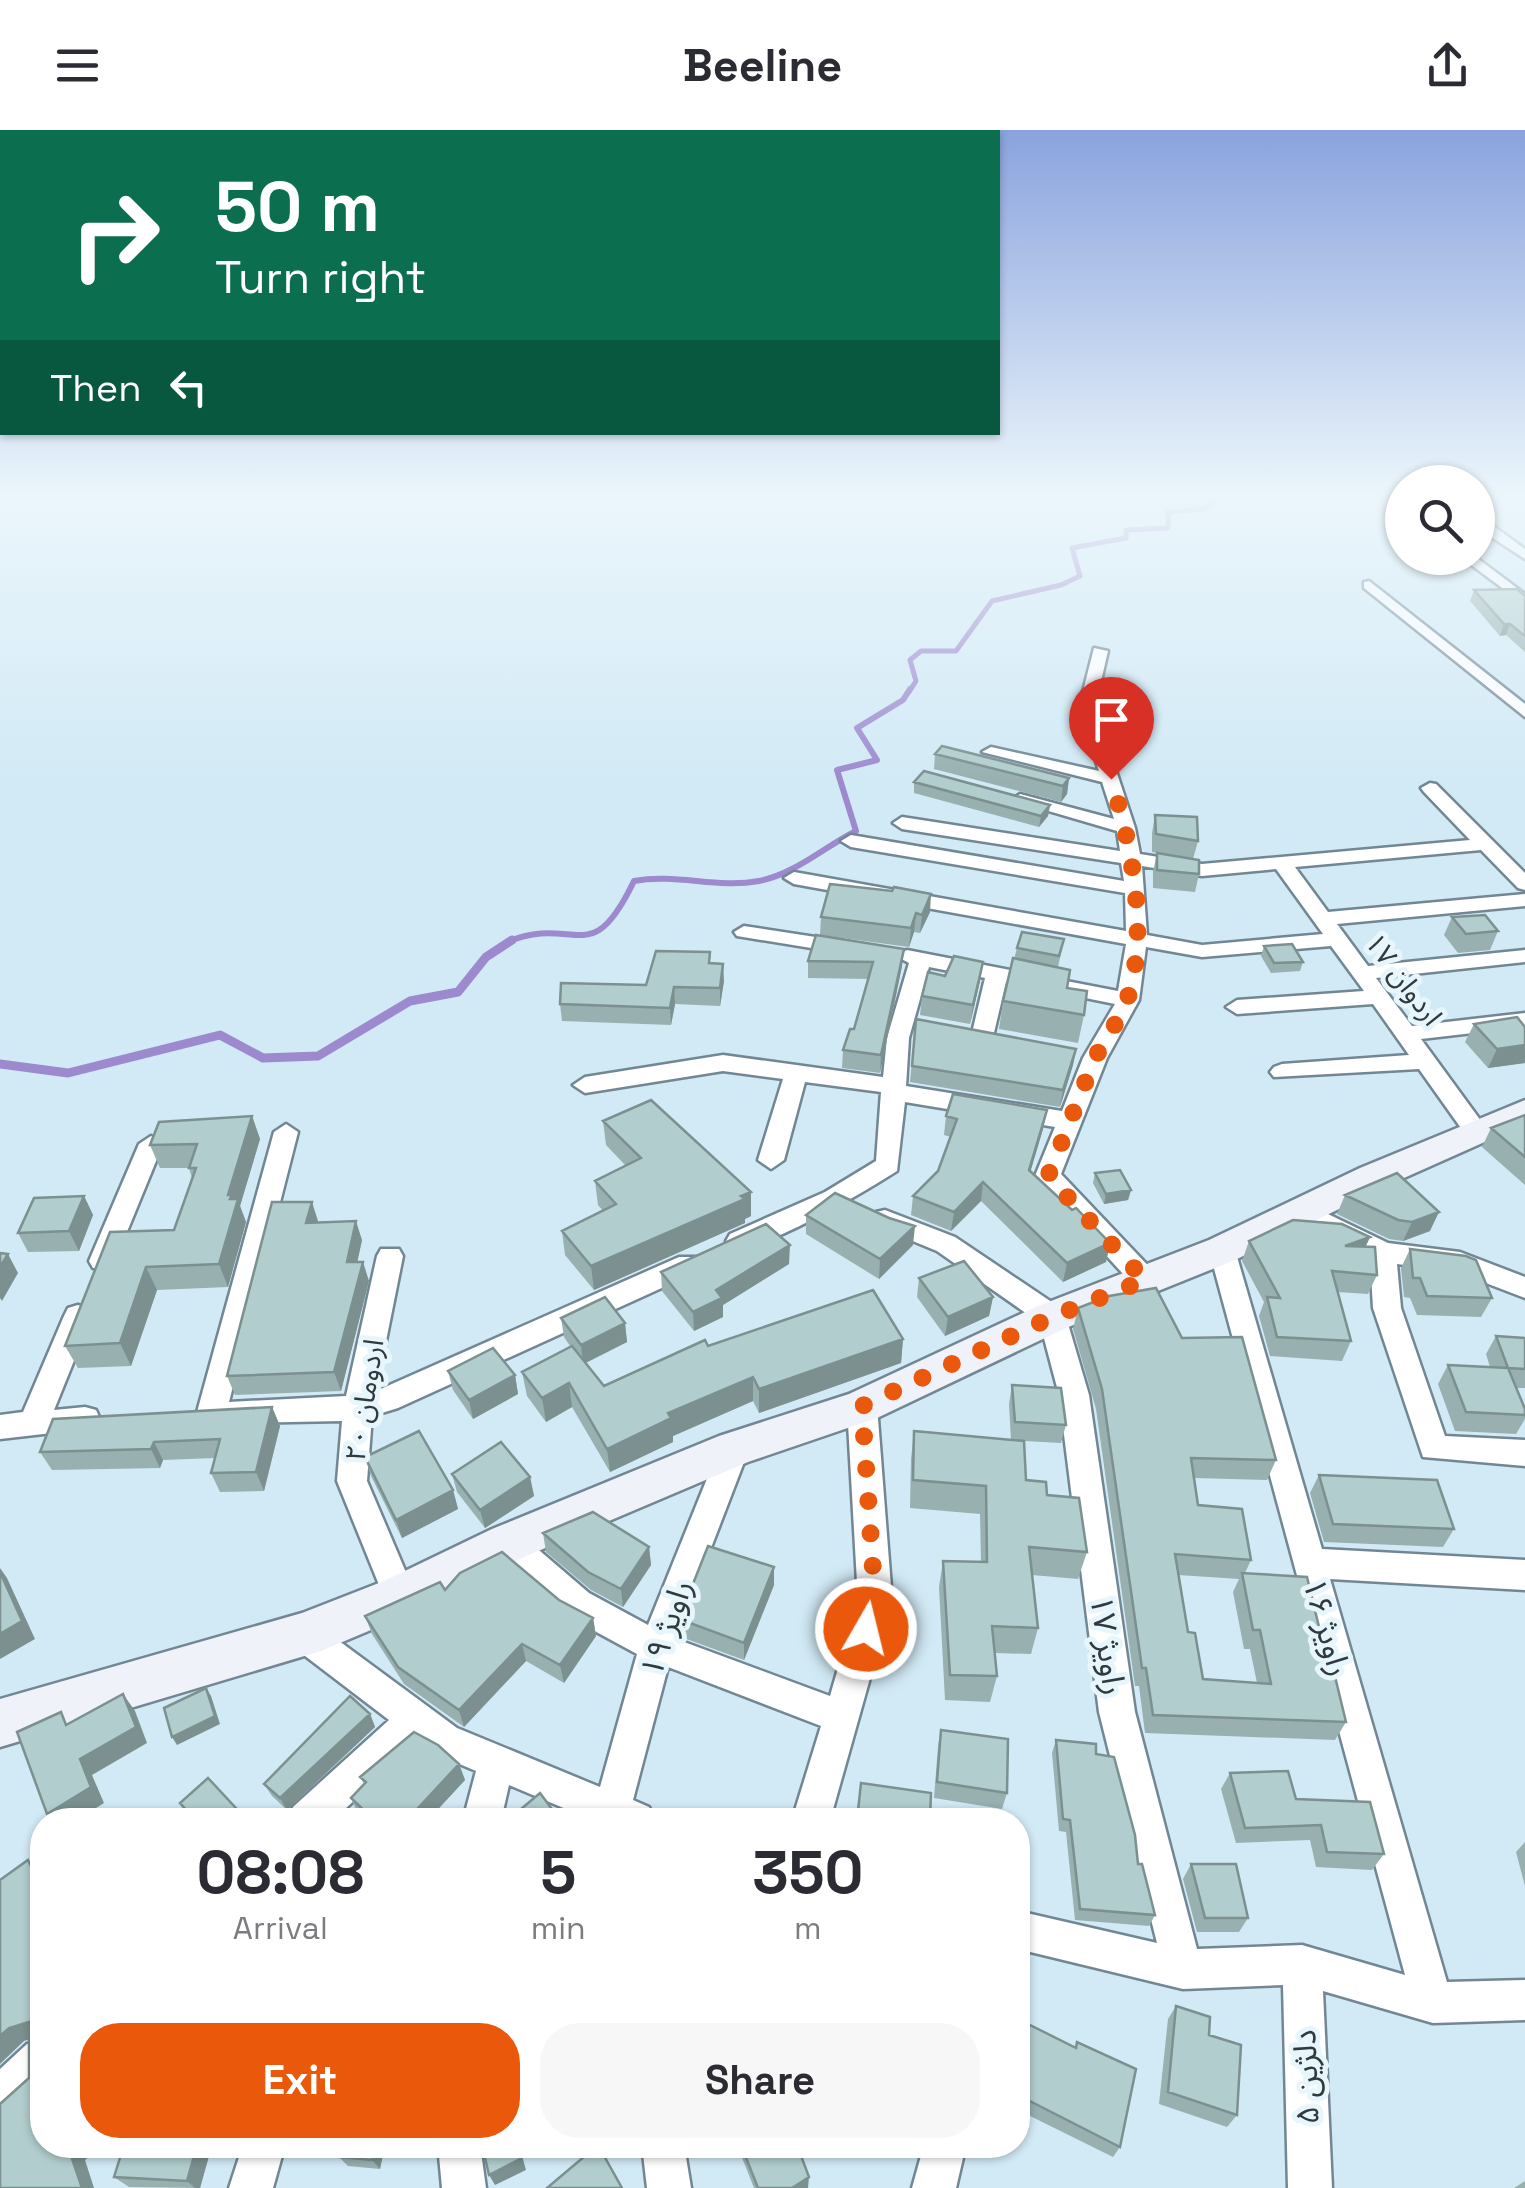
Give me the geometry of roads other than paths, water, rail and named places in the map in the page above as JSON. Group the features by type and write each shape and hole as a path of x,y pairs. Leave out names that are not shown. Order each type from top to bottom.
{"street":[{"path":"1376,590 1525,712"},
{"path":"1100,650 1087,706 1126,828 1135,889 1136,940 1128,1000 1086,1056 1071,1121 1048,1176 1145,1280"},
{"path":"1497,689 1525,686"},
{"path":"990,752 1111,779"},
{"path":"1430,788 1525,884"},
{"path":"991,793 1126,828"},
{"path":"902,824 1202,870 1485,844"},
{"path":"851,841 1135,889"},
{"name":"اردوان ۱۷","path":"1282,863 1428,1061 1510,1122"},
{"path":"794,878 1202,951 1336,940"},
{"path":"1322,918 1525,900"},
{"path":"744,932 921,958 1128,1000"},
{"path":"1360,973 1525,956"},
{"path":"286,1132 202,1413 358,1408 388,1400 834,1198 888,1164 898,1038 914,1025 921,958"},
{"path":"982,1037 997,973"},
{"path":"1237,1006 1379,997"},
{"path":"1409,1033 1525,1020"},
{"path":"1282,1072 1428,1061"},
{"path":"586,1085 723,1064 1071,1121"},
{"path":"771,1160 796,1073"},
{"path":"0,1723 304,1636 400,1596 508,1543 734,1449 862,1406 1052,1317 1222,1250 1510,1122"},
{"path":"34,1422 151,1144"},
{"path":"834,1198 946,1244 1052,1317"},
{"path":"1303,1211 1383,1252 1460,1262 1525,1288"},
{"name":"راویژ ۱۶","path":"1222,1250 1433,2004"},
{"path":"1383,1252 1386,1308 1434,1448 1525,1453"},
{"name":"اردومان ۲۰","path":"390,1256 358,1408 352,1481 400,1596"},
{"name":"راویژ ۱۷","path":"1052,1317 1074,1395 1117,1712 1183,1970"},
{"path":"814,1808 875,1600 862,1406"},
{"path":"0,1427 113,1418"},
{"name":"راویژ ۱۹","path":"622,1808 656,1647 734,1449"},
{"path":"508,1543 577,1604 656,1647 841,1717"},
{"path":"1310,1563 1525,1575"},
{"path":"304,1636 444,1740 600,1808"},
{"path":"319,1808 416,1720"},
{"path":"485,1808 496,1762"},
{"path":"1030,1933 1183,1970 1302,1965 1433,2004 1525,2000"},
{"name":"دلژین ۵","path":"1302,1965 1310,2188"},
{"path":"0,2098 30,2071"},
{"path":"251,2188 260,2158"},
{"path":"461,2158 464,2188"},
{"path":"665,2158 670,2188"},
{"path":"934,2188 942,2158"}],"waterway":[{"path":"909,692 916,681 910,660 921,651 956,651 992,601 1039,590"},
{"path":"511,941 550,933 593,933 619,909 634,881 759,881 797,866 856,831 837,770 877,760 857,728 903,700 910,689"},
{"path":"0,1064 68,1073 220,1035 263,1058 318,1056 410,1001 458,992 486,957 511,941"}]}
